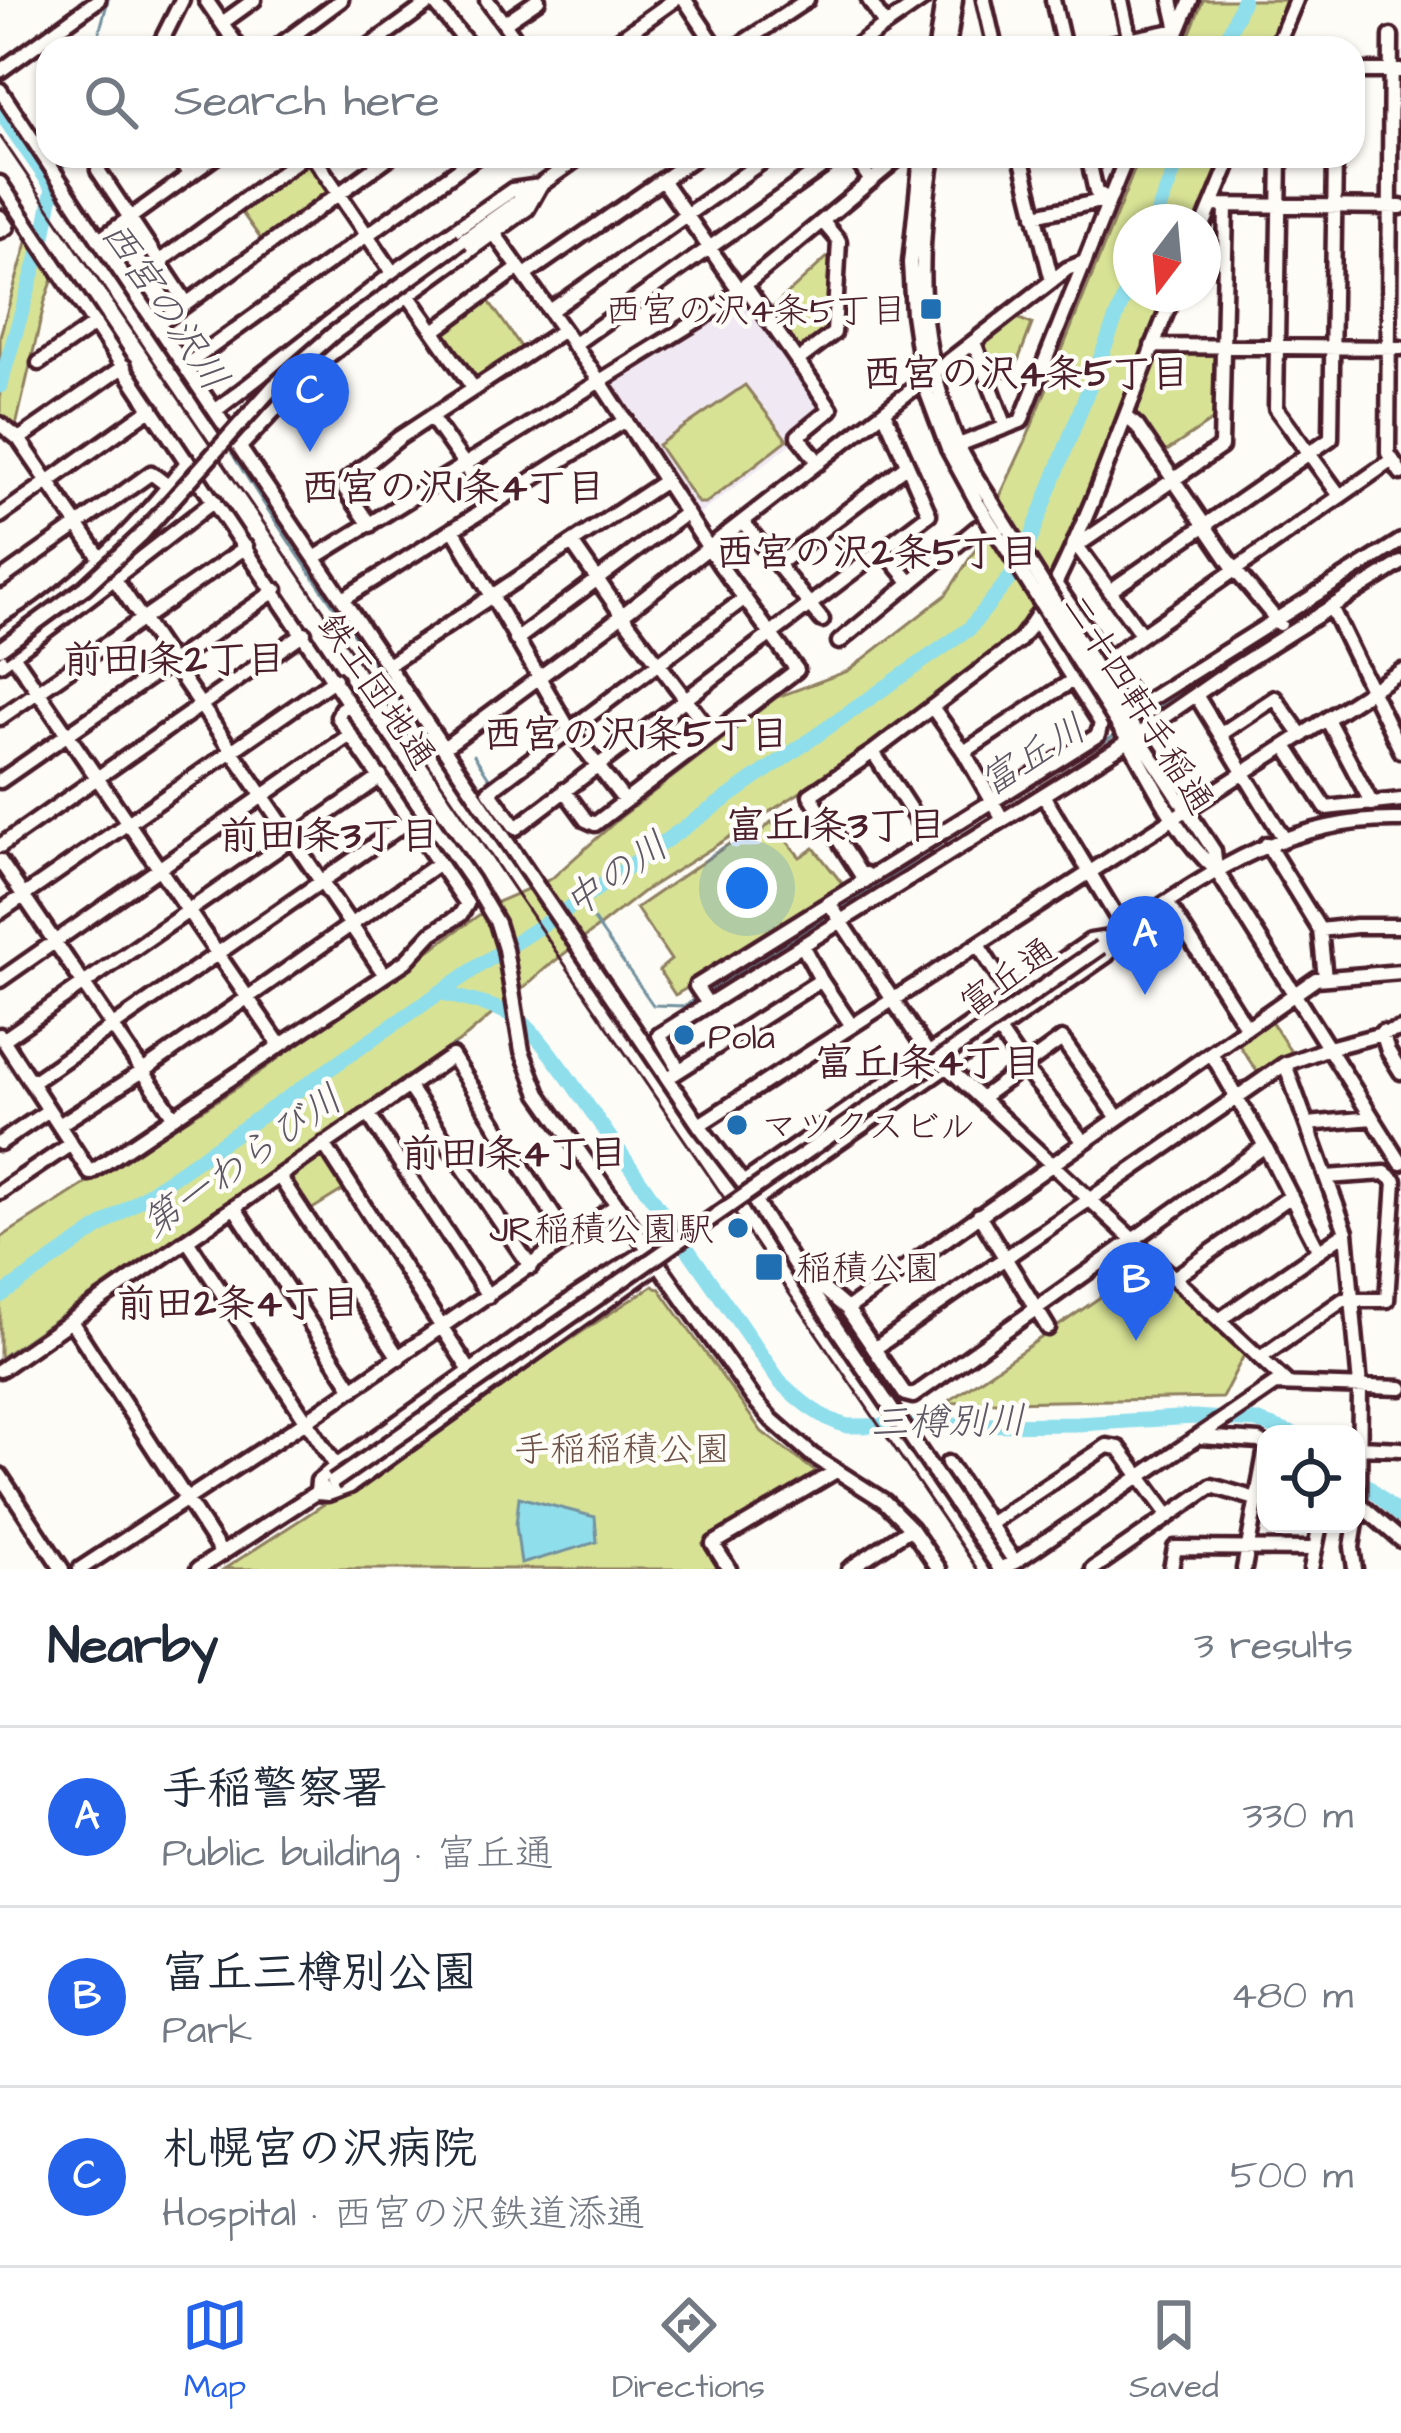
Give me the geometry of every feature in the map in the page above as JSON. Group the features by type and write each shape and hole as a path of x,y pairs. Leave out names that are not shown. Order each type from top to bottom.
{"street":[{"path":"43,36 73,12 98,0"},
{"path":"167,36 182,0"},
{"path":"206,0 231,36"},
{"path":"222,23 254,0"},
{"path":"292,36 341,0"},
{"path":"384,36 433,0 457,36"},
{"path":"487,0 513,36"},
{"path":"504,23 538,0"},
{"path":"624,36 674,0"},
{"path":"685,0 710,36"},
{"path":"753,36 807,0"},
{"path":"868,0 885,26"},
{"path":"870,36 922,0"},
{"path":"938,36 943,0"},
{"path":"950,36 955,0"},
{"path":"984,0 992,36"},
{"path":"1054,0 1062,36"},
{"path":"1121,0 1129,36"},
{"path":"1171,0 1178,30"},
{"path":"1176,36 1191,0"},
{"path":"1281,36 1296,0"},
{"path":"1158,36 1178,30"},
{"path":"1391,36 1396,71 1395,348 1388,453 1401,473"},
{"path":"0,71 36,42"},
{"path":"1365,70 1396,71"},
{"path":"0,90 36,145"},
{"path":"51,168 606,987 673,1074"},
{"path":"99,168 186,302"},
{"path":"185,168 190,176"},
{"path":"99,240 200,168"},
{"path":"159,262 288,168"},
{"path":"322,168 394,273"},
{"path":"157,325 374,168"},
{"path":"185,366 461,168"},
{"path":"0,664 6,652 128,548 274,386 319,347 564,168"},
{"path":"434,331 680,168"},
{"path":"550,310 753,168"},
{"path":"573,345 821,168"},
{"path":"863,168 872,181"},
{"path":"316,557 716,310 887,168"},
{"name":"二十四軒手稲通","path":"920,168 910,263 913,314 953,447 1180,814 1201,857 1216,870 1372,1118 1395,1142 1401,1163"},
{"name":"二十四軒手稲通","path":"929,378 920,267 931,168"},
{"path":"1024,168 1052,281"},
{"path":"1091,168 1096,192 1110,199"},
{"path":"953,447 1021,421 1122,168"},
{"path":"1219,204 1229,168"},
{"path":"1280,168 1276,408 1340,496"},
{"path":"1110,591 1331,438 1335,168"},
{"path":"662,180 831,409 799,436 819,463"},
{"name":"鉄工団地通","path":"0,183 472,881 496,923 510,967 522,1051 539,1094 753,1398 790,1437 884,1501 911,1528 939,1569"},
{"path":"240,447 318,364 527,209 540,186"},
{"path":"215,411 394,273 512,190 540,186"},
{"path":"1035,215 1110,199"},
{"path":"1221,205 1396,207"},
{"path":"0,217 7,227 0,231"},
{"path":"797,361 834,333 839,241 823,222"},
{"path":"494,233 797,670 595,824 586,820 564,790"},
{"path":"445,748 1067,269 1084,262"},
{"path":"1075,543 1221,447 1221,262"},
{"path":"408,295 474,389"},
{"path":"865,877 810,795 1019,641 1035,620 1075,543 1166,312"},
{"path":"39,363 95,324"},
{"path":"370,525 345,489 347,480 398,438 562,331"},
{"path":"974,342 1006,427"},
{"path":"1152,346 1395,348"},
{"path":"124,365 9,431 385,975"},
{"path":"0,516 152,408"},
{"path":"745,598 488,791 516,828 928,514 884,412"},
{"path":"431,417 492,503"},
{"path":"1127,417 1235,570 1283,627"},
{"path":"343,599 626,421"},
{"path":"1106,660 1392,460"},
{"path":"0,635 47,605 99,559 188,461"},
{"path":"778,564 907,464"},
{"path":"0,580 152,473 168,486"},
{"path":"388,665 665,481"},
{"path":"6,652 114,579 214,501"},
{"path":"516,640 686,512"},
{"path":"743,522 822,620"},
{"path":"839,642 977,528"},
{"path":"453,530 569,729 625,801"},
{"path":"1401,541 1394,561 1331,607 1283,627 1196,695 1043,795 930,840 865,877 802,946 705,999 659,1035 699,1125 743,1183 999,1569 1275,1384 1401,1388"},
{"path":"572,543 712,734"},
{"path":"1075,543 1142,634"},
{"path":"0,718 246,547"},
{"path":"883,549 911,583"},
{"path":"1056,585 1135,703 1145,705 1394,561"},
{"path":"0,782 276,590"},
{"path":"1331,607 1401,751"},
{"path":"705,999 696,986 835,913 998,810 1098,735 1101,723 1035,620"},
{"path":"0,846 304,633"},
{"path":"6,652 68,734 280,1045"},
{"path":"699,1125 1401,671"},
{"path":"0,912 335,679"},
{"path":"964,752 1073,680"},
{"path":"1196,695 1283,837"},
{"path":"1221,734 1275,698 1302,736"},
{"path":"350,704 340,709 338,717 381,777 467,904 406,961 90,1173 2,1037 381,777"},
{"path":"932,707 998,810"},
{"path":"1328,719 1372,804"},
{"path":"0,980 350,734"},
{"path":"1286,746 1326,808 1401,800"},
{"path":"873,752 930,840"},
{"path":"1043,795 1120,934"},
{"name":"富丘通","path":"198,1569 333,1482 1216,870 1283,837 1368,819 1401,820"},
{"path":"31,1083 410,820"},
{"path":"1267,844 1320,930 1325,978"},
{"path":"0,861 174,1117"},
{"path":"59,1126 439,863"},
{"path":"1168,904 1247,1028"},
{"path":"835,913 928,1053"},
{"path":"1320,930 1401,926"},
{"path":"743,1183 1090,941 1120,934"},
{"path":"754,1201 1107,955 1120,934"},
{"path":"978,945 1011,996"},
{"path":"802,946 852,1026"},
{"path":"847,1309 1316,980 1401,972"},
{"path":"673,1074 821,980"},
{"path":"874,1348 1285,1064 1401,1029"},
{"path":"999,1031 1084,1142"},
{"path":"1382,1032 1401,1072"},
{"path":"981,1098 1062,1039 1118,1118"},
{"path":"1211,1054 1318,1249"},
{"path":"0,1370 452,1056 569,1240"},
{"path":"1285,1064 1346,1232 1360,1425"},
{"path":"947,1066 1286,1382"},
{"path":"408,1086 531,1267"},
{"path":"0,1143 49,1111"},
{"path":"368,1114 488,1297"},
{"path":"1307,1124 1372,1118"},
{"path":"0,1192 71,1144"},
{"path":"324,1144 470,1371"},
{"path":"808,1286 820,1286 847,1309 904,1394 913,1396 1265,1146"},
{"path":"1260,1358 1343,1300 1388,1300 1395,1291 1395,1181 1385,1173 1326,1177"},
{"path":"280,1175 399,1358"},
{"path":"1174,1278 1291,1196"},
{"path":"80,1569 399,1358 617,1205"},
{"path":"234,1207 353,1389"},
{"path":"979,1215 1048,1328"},
{"path":"1220,1321 1346,1232"},
{"path":"187,1240 336,1466"},
{"path":"648,1250 336,1466 319,1481 316,1492 328,1494 350,1486 657,1265"},
{"path":"71,1321 222,1554"},
{"path":"1203,1435 1257,1442"},
{"path":"989,1525 1107,1445 1119,1448 1169,1516"},
{"path":"1365,1447 1401,1449"},
{"path":"948,1463 1015,1562"},
{"path":"730,1569 713,1544 836,1471"},
{"path":"0,1475 62,1569"},
{"path":"1093,1569 1212,1486 1257,1499"},
{"path":"1365,1506 1401,1540"},
{"path":"1244,1569 1257,1518"},
{"path":"849,1569 911,1528"},
{"path":"1311,1569 1318,1533"},
{"path":"1354,1533 1355,1569"},
{"path":"1171,1569 1175,1548 1315,1549"}],"shaded area":[{"path":"745,297 820,405 790,434 795,441 697,516 613,383"}],"green space":[{"path":"1203,0 1286,0 1272,36 1189,36"},
{"path":"298,168 311,168 327,191 263,242 240,210"},
{"path":"1135,168 1218,168 1204,204 1121,204"},
{"path":"1113,223 1113,312 1161,312 1073,539 1020,636 826,776 644,891 467,1036 0,1358 0,1238 241,1085 497,902 551,879 622,816 777,697 848,671 946,595 975,550 1026,440"},
{"path":"28,239 54,276 16,426 0,414 0,336"},
{"path":"833,252 828,333 799,352 770,310"},
{"path":"486,297 524,351 477,382 441,331"},
{"path":"1017,318 1032,324 1011,379 992,371 984,347"},
{"path":"1155,353 1218,353 1219,416 1164,453 1134,411"},
{"path":"745,385 787,440 706,503 698,503 658,445"},
{"path":"771,822 800,857 814,848 845,887 769,940 675,995 659,970 671,960 636,908 742,835 750,843"},
{"path":"1269,1018 1291,1052 1258,1073 1237,1042"},
{"path":"321,1154 346,1188 309,1211 290,1179"},
{"path":"1150,1263 1246,1351 1222,1398 946,1403"},
{"name":"手稲稲積公園","path":"652,1286 659,1288 762,1432 820,1475 703,1544 718,1569 224,1569 332,1499"}],"water":[{"path":"519,1497 595,1517 597,1542 521,1564 516,1525"}],"waterway":[{"path":"98,36 108,0"},
{"name":"中の川","path":"1228,36 1243,0"},
{"path":"0,112 36,164"},
{"path":"0,386 44,236 53,188 39,168"},
{"path":"62,173 63,168"},
{"name":"中の川","path":"1161,204 1175,168"},
{"name":"西宮の沢川","path":"53,188 222,436"},
{"name":"中の川","path":"0,1296 969,629 1021,564 1118,312"},
{"name":"西宮の沢川","path":"227,445 431,746"},
{"name":"富丘川","path":"1287,625 1401,552"},
{"name":"富丘川","path":"1135,723 1278,631"},
{"name":"富丘川","path":"1002,805 1117,734"},
{"name":"西宮の沢川","path":"474,755 491,781"},
{"name":"西宮の沢川","path":"500,793 517,818"},
{"name":"富丘川","path":"841,908 994,810"},
{"name":"西宮の沢川","path":"572,891 575,904 589,913"},
{"name":"富丘川","path":"708,991 832,913"},
{"name":"富丘川","path":"594,920 653,1005 685,1006 700,996"},
{"name":"三樽別川","path":"443,993 508,1013 537,1037 781,1383 828,1419 847,1426 1078,1424 1194,1417 1268,1425"},
{"name":"第一わらび川","path":"0,1359 454,1046"},
{"name":"三樽別川","path":"1365,1484 1401,1516"}],"railway":[{"path":"0,136 977,1569"}],"place":[{"name":"西宮の沢4条5丁目","path":"931,309"},
{"name":"札幌宮の沢病院","path":"310,452"},
{"name":"手稲警察署","path":"1145,995"},
{"name":"Pola","path":"684,1035"},
{"name":"マツクスビル","path":"737,1125"},
{"name":"JR稲積公園駅","path":"738,1228"},
{"name":"稲積公園","path":"769,1267"},
{"name":"富丘三樽別公園","path":"1136,1341"}],"district":[{"name":"西宮の沢4条5丁目","path":"1026,372"},
{"name":"西宮の沢1条4丁目","path":"453,486"},
{"name":"西宮の沢2条5丁目","path":"877,551"},
{"name":"前田1条2丁目","path":"174,658"},
{"name":"西宮の沢1条5丁目","path":"636,733"},
{"name":"富丘1条3丁目","path":"836,824"},
{"name":"前田1条3丁目","path":"329,834"},
{"name":"富丘1条4丁目","path":"928,1061"},
{"name":"前田1条4丁目","path":"514,1152"},
{"name":"前田2条4丁目","path":"238,1302"}]}
